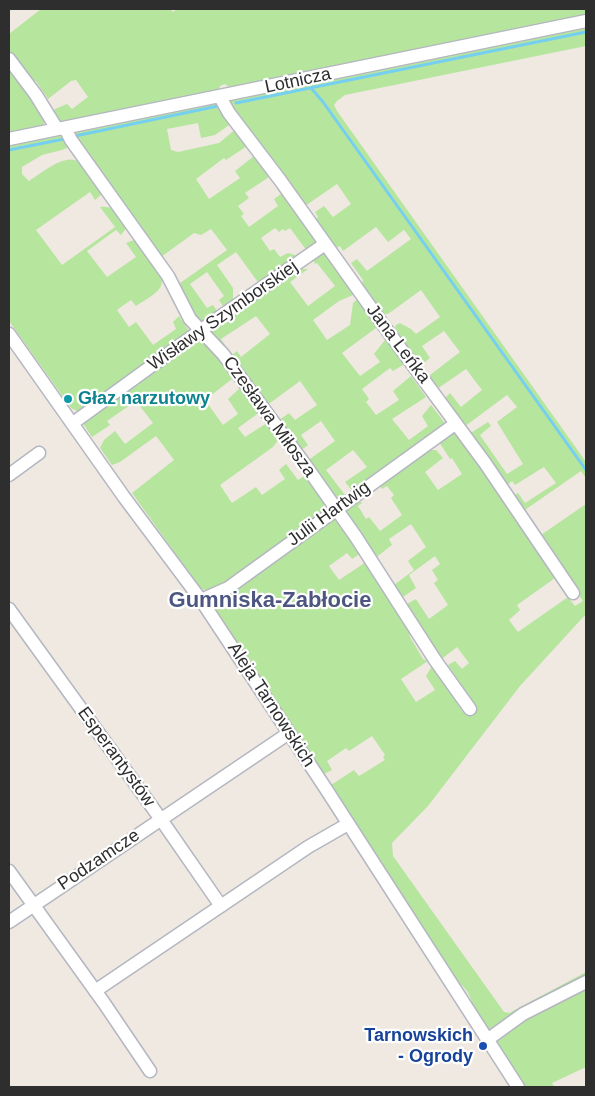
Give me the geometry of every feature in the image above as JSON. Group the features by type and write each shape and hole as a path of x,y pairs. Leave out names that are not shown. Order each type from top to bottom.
{"street":[{"name":"Lotnicza","path":"9,139 586,21"},
{"name":"Czesława Miłosza","path":"9,59 71,140 168,276 190,318 223,354 336,509 435,660 470,709"},
{"name":"Jana Leńka","path":"220,97 229,113 280,180 485,463 572,593"},
{"name":"Wisławy Szymborskiej","path":"73,423 201,330 325,244"},
{"name":"Aleja Tarnowskich","path":"9,334 124,497 201,600 518,1087"},
{"name":"Julii Hartwig","path":"201,600 228,588 455,424"},
{"path":"9,475 39,453"},
{"name":"Esperantystów","path":"9,609 221,906"},
{"name":"Podzamcze","path":"9,922 160,818 289,733"},
{"path":"95,991 308,847 348,824"},
{"path":"9,871 150,1070"},
{"path":"487,1040 523,1014 586,982"}],"green space":[{"path":"41,9 170,9 173,12 177,9 586,9 586,17 231,89 225,84 220,86 218,94 61,124 52,114 55,109 67,104 72,109 88,97 76,80 71,81 48,99 36,81 28,80 9,52 9,34"},
{"path":"586,26 586,46 345,95 334,105 586,462 586,478 581,471 522,512 512,497 518,493 525,503 556,483 544,467 515,485 512,481 505,487 469,434 488,422 491,426 480,435 507,474 523,464 497,422 517,407 507,395 464,427 444,399 450,393 461,407 482,390 466,369 437,389 430,375 460,352 444,331 422,346 430,358 420,366 393,331 396,325 400,323 416,334 440,317 421,290 388,314 382,314 362,284 363,280 351,263 357,259 367,271 411,239 404,230 388,242 376,227 343,251 340,246 333,250 313,221 318,217 315,212 324,206 333,217 351,204 337,184 305,206 229,102 231,98"},
{"path":"9,63 44,118 44,124 39,129 9,135"},
{"path":"217,101 232,123 215,135 201,138 198,123 167,129 171,150 178,152 219,143 236,129 247,146 226,160 224,158 196,179 209,199 240,178 235,171 254,156 269,177 245,193 249,198 238,206 244,214 241,216 249,227 278,206 274,199 281,194 278,190 281,189 316,238 316,243 307,251 290,228 279,232 275,228 261,238 270,251 274,249 280,257 288,253 295,255 297,259 260,285 236,252 217,265 233,288 233,299 223,306 219,300 224,296 207,272 190,284 207,308 213,305 217,311 199,323 180,283 227,250 211,229 201,235 194,233 161,257 72,132"},
{"path":"64,134 71,146 42,155 22,167 22,174 29,181 55,164 62,161 76,160 87,170 103,193 95,200 90,192 36,230 62,265 115,227 100,207 113,209 128,226 121,235 116,230 87,251 107,277 136,257 126,243 134,240 140,244 162,278 158,291 150,297 136,306 131,300 117,310 129,327 136,322 153,345 176,329 173,322 179,316 190,334 83,411 71,408 9,321 9,144"},
{"path":"322,254 327,254 354,291 353,295 339,301 313,320 327,340 350,325 353,303 359,298 376,322 376,328 342,353 360,376 380,362 374,354 385,340 380,333 382,331 399,354 403,365 393,371 390,368 362,389 369,399 366,402 376,415 399,400 393,391 411,376 426,397 392,419 409,440 428,426 422,416 431,405 447,426 354,493 345,482 367,467 353,450 326,470 345,495 345,498 338,503 307,461 335,441 321,421 301,435 308,445 300,451 278,421 289,413 295,420 317,405 300,381 266,406 231,359 232,355 237,351 241,357 270,334 256,316 221,339 225,345 219,344 210,331 295,269 308,269 290,282 308,306 335,286 317,263 315,264 313,259"},
{"path":"197,340 203,340 231,373 232,379 205,400 223,425 238,414 228,399 239,389 245,392 260,412 238,428 245,437 267,423 279,439 273,447 220,485 232,503 256,487 262,495 285,479 279,470 286,464 298,480 306,475 323,498 324,504 323,515 213,591 201,589 132,493 174,460 156,436 120,462 112,465 100,448 104,440 115,431 125,444 153,423 136,401 107,421 110,425 92,437 84,425 84,421"},
{"path":"456,431 482,466 555,578 517,605 520,610 509,620 518,632 568,597 575,606 583,601 538,537 586,504 586,614 520,686 428,806 392,843 393,856 504,1012 509,1013 586,972 586,978 492,1030 489,1030 480,1017 467,991 457,982 331,785 354,770 359,776 385,760 383,757 385,755 372,736 349,751 346,748 327,761 332,770 324,774 214,607 214,603 218,599 332,519 338,520 361,553 352,559 347,553 329,566 339,580 363,564 365,559 408,629 410,637 423,659 428,661 401,679 416,702 435,690 426,676 432,666 463,712 475,705 448,665 455,661 462,669 469,663 457,647 439,661 408,610 407,604 416,599 429,619 448,605 434,583 438,580 432,570 440,564 435,556 409,575 416,588 403,597 394,585 414,570 408,561 426,547 411,524 389,539 392,545 374,559 344,510 357,499 362,503 358,506 366,519 369,517 380,531 402,515 391,498 394,495 387,486 382,489 379,483 423,450 436,450 443,458 425,472 438,490 462,474 439,442"},
{"path":"586,987 586,1067 552,1083 554,1087 526,1087 497,1042 500,1035 515,1023"}],"waterway":[{"path":"236,103 586,32"},
{"path":"311,88 323,102 586,470"},
{"path":"75,136 218,106"},
{"path":"9,150 64,139"}],"place":[{"name":"Głaz narzutowy","path":"68,399"},
{"name":"Tarnowskich - Ogrody","path":"483,1046"}],"district":[{"name":"Gumniska-Zabłocie","path":"270,601"}]}
